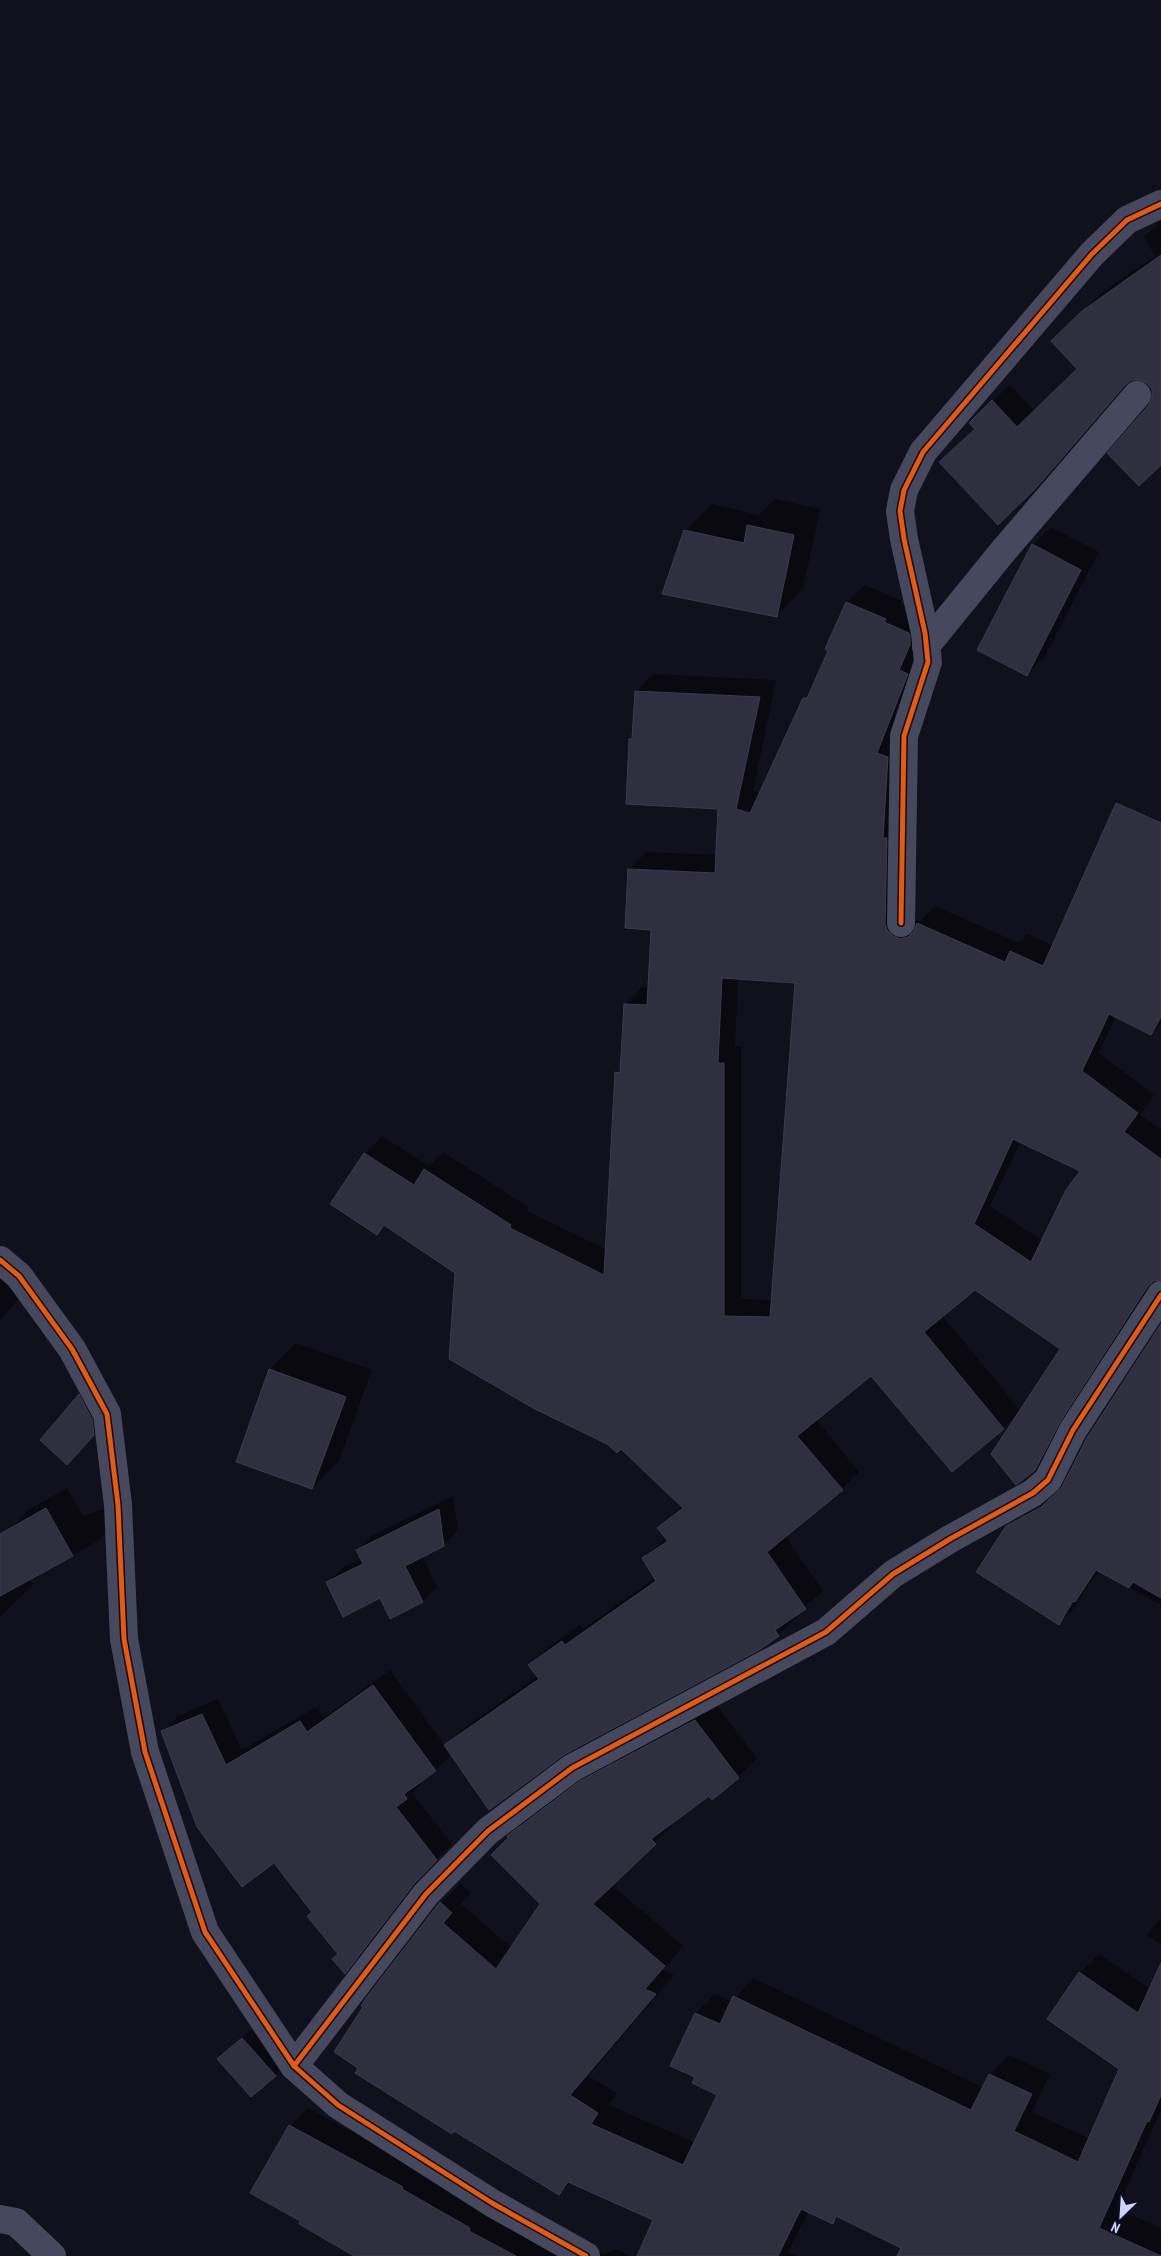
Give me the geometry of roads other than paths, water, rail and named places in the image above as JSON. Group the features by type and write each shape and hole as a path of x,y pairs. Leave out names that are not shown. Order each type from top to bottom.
{"street":[{"path":"901,922 904,736 928,662 900,511 904,490 923,452 1092,254 1127,220 1161,204"},
{"path":"926,646 1004,550 1137,395"},
{"path":"0,1260 19,1276 72,1349 107,1414 118,1505 124,1639 145,1752 205,1932 294,2066 338,2105 492,2203 586,2256"},
{"path":"294,2066 426,1894 488,1831 572,1768 826,1632 893,1574 950,1539 1033,1493 1048,1480 1073,1430 1161,1295"},
{"path":"0,2219 16,2222 52,2256"}]}
